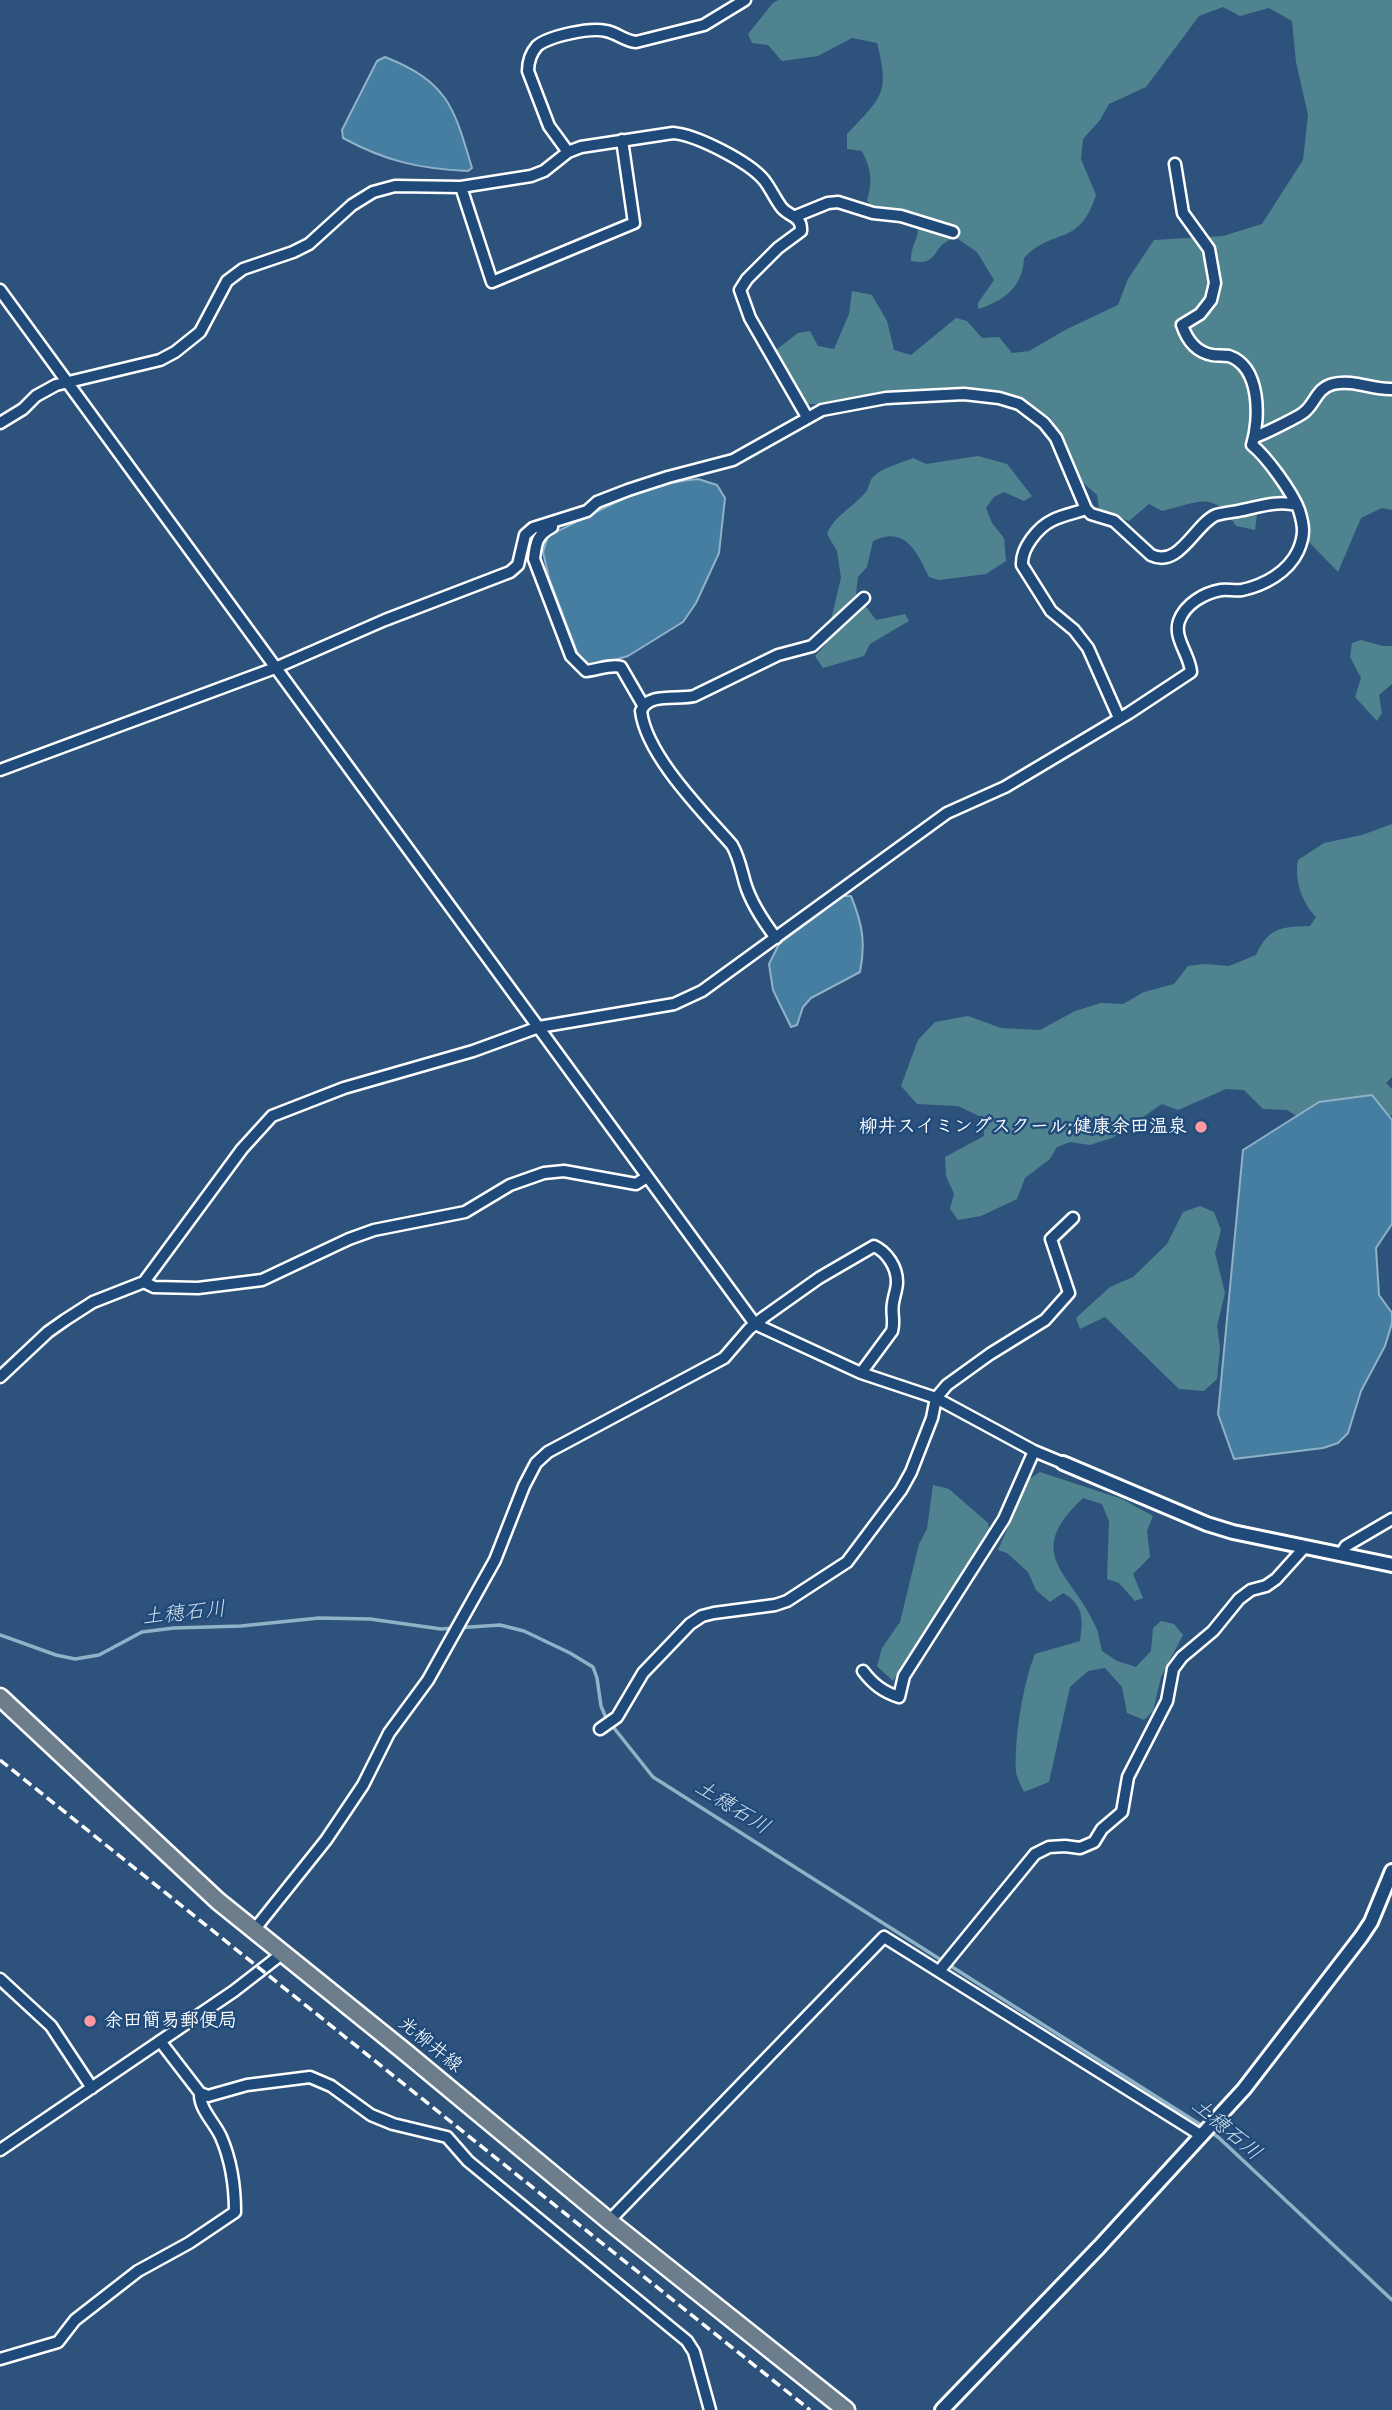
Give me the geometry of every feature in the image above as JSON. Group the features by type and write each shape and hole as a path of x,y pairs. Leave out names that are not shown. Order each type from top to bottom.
{"main road":[{"name":"光柳井線","path":"0,1697 185,1872 609,2221 846,2410"}],"street":[{"path":"568,152 548,126 528,71 528,62 535,48 544,42 594,29 608,31 628,42 636,43 704,25 745,0"},
{"path":"0,423 23,409 36,396 56,385 160,360 175,352 200,332 228,281 243,269 309,244 352,205 373,192 395,186 445,189 487,185 531,176 568,152 581,147 673,133 688,134 752,169 763,179 783,209 796,216 802,226 801,231 778,248 747,279 740,290 750,318 807,417"},
{"path":"461,187 492,282 635,223 622,140"},
{"path":"0,1377 48,1332 65,1320 93,1303 144,1282 242,1149 272,1116 344,1088 473,1051 539,1027 674,1004 687,999 702,991 947,813 1005,787 1191,672 1177,629 1179,619 1199,597 1220,590 1238,591 1254,587 1287,569 1304,537 1304,525 1285,483 1252,445 1258,422 1255,391 1243,365 1228,356 1210,355 1195,347 1185,335 1182,325 1200,314 1211,300 1215,283 1209,249 1183,213 1175,164"},
{"path":"796,216 828,203 838,202 873,213 901,216 953,232"},
{"path":"0,290 755,1324 861,1373 936,1398 1034,1451 1207,1524 1247,1536 1392,1565"},
{"path":"1254,437 1261,436 1304,413 1318,393 1330,384 1349,382 1392,389"},
{"path":"0,769 275,668 385,620 510,572 518,565 525,535 533,528 587,511 597,502 641,485 733,460 822,410 886,398 964,394 999,398 1019,404 1034,414 1056,438 1086,509 1091,514 1114,521 1157,558 1164,558 1182,548 1214,516 1269,503 1286,502 1297,505"},
{"path":"1086,509 1046,524 1031,540 1021,557 1022,565 1051,611 1074,630 1088,648 1119,718"},
{"path":"555,521 553,527 541,533 536,542 534,559 571,656 586,671 615,665 621,667 643,705 642,719 669,771 732,845 739,857 750,896 763,921 776,938"},
{"path":"643,705 660,698 683,699 694,696 778,655 812,646 864,598"},
{"path":"144,1282 154,1287 198,1287 262,1280 348,1239 374,1230 465,1212 510,1185 544,1173 564,1171 636,1184 647,1177"},
{"path":"605,1726 621,1711 643,1673 690,1624 702,1616 714,1613 787,1601 847,1562 901,1490 911,1472 932,1418 936,1398 990,1354 1045,1320 1069,1293 1051,1239 1073,1217"},
{"path":"254,1930 327,1840 363,1785 389,1733 428,1681 495,1560 536,1463 559,1444 723,1358 755,1324 819,1278 874,1246 883,1250 891,1262 897,1283 892,1306 894,1324 892,1331 861,1373"},
{"path":"863,1671 874,1685 898,1697 904,1676 1004,1519 1034,1451"},
{"path":"1341,1554 1346,1546 1392,1519"},
{"path":"944,1965 1035,1854 1049,1847 1080,1848 1094,1842 1102,1829 1122,1812 1128,1777 1167,1701 1173,1670 1182,1657 1213,1630 1239,1599 1251,1590 1266,1586 1276,1579 1304,1548"},
{"path":"942,2410 1244,2089 1361,1937 1371,1922 1392,1871"},
{"path":"609,2221 884,1937 944,1965 1202,2136"},
{"path":"0,2150 234,1991 283,1953"},
{"path":"0,1979 51,2026 92,2088"},
{"path":"0,2359 58,2342 75,2320 138,2271 189,2243 235,2212 233,2178 220,2135 202,2106 200,2093 160,2041"},
{"path":"200,2093 208,2096 247,2085 310,2077 331,2086 371,2115 393,2124 447,2137 468,2161 687,2341 694,2352 710,2410"}],"green space":[{"path":"778,0 1392,0 1392,510 1382,508 1361,518 1338,572 1309,542 1304,505 1285,502 1270,507 1257,514 1255,530 1236,526 1220,507 1204,502 1162,511 1149,504 1129,521 1099,509 1097,495 1081,481 1064,440 1050,417 1002,393 965,389 921,390 828,404 805,404 776,350 798,333 810,331 818,346 834,349 849,314 852,291 872,295 887,321 894,350 911,355 956,318 967,321 982,338 999,337 1012,353 1029,351 1118,305 1128,279 1154,240 1223,236 1262,224 1303,160 1308,115 1296,62 1292,21 1269,8 1240,16 1223,7 1199,16 1146,87 1109,104 1100,120 1083,139 1081,159 1096,195 1082,223 1024,258 1016,285 1004,297 978,309 978,303 994,280 977,252 955,237 942,245 929,260 911,261 918,232 917,218 901,209 873,207 867,201 870,181 865,157 862,151 847,149 847,134 880,94 883,74 877,43 852,38 818,56 782,61 768,45 752,43 748,34"},
{"path":"978,456 1007,464 1032,496 1024,501 1004,492 994,497 986,508 992,523 1004,538 1006,561 986,574 939,580 929,577 914,550 902,539 894,536 873,541 867,567 858,577 856,593 876,620 905,614 909,621 870,644 864,656 823,668 815,656 825,645 841,578 837,551 827,534 834,522 865,493 872,478 886,469 913,458 926,464"},
{"path":"1361,640 1392,646 1392,684 1379,695 1382,713 1377,721 1355,697 1361,678 1350,657 1352,643"},
{"path":"1392,824 1392,1077 1386,1083 1392,1089 1392,1116 1361,1105 1308,1123 1287,1110 1263,1109 1244,1090 1226,1089 1178,1110 1162,1104 1112,1138 1090,1145 1070,1142 1057,1147 1050,1159 1025,1178 1017,1199 981,1216 958,1220 950,1209 954,1194 946,1176 945,1157 984,1136 983,1118 958,1106 917,1104 901,1086 918,1040 935,1022 968,1016 1001,1028 1040,1030 1075,1011 1101,1003 1123,1004 1144,992 1174,984 1188,966 1229,966 1256,955 1266,939 1277,930 1310,926 1316,917 1300,891 1298,860 1324,843 1362,835"},
{"path":"1200,1206 1214,1212 1221,1230 1215,1253 1225,1293 1217,1326 1220,1348 1217,1379 1204,1391 1179,1389 1105,1317 1080,1329 1076,1318 1110,1287 1133,1277 1167,1244 1183,1212"},
{"path":"1040,1472 1122,1499 1153,1516 1147,1531 1150,1557 1133,1574 1143,1598 1135,1601 1119,1583 1107,1579 1109,1521 1102,1504 1083,1498 1065,1518 1056,1534 1054,1549 1057,1563 1095,1625 1102,1651 1117,1661 1136,1667 1151,1651 1153,1628 1161,1621 1174,1624 1183,1635 1161,1677 1153,1711 1144,1720 1127,1713 1122,1687 1105,1668 1088,1671 1070,1687 1049,1782 1024,1792 1016,1772 1016,1744 1023,1695 1035,1654 1080,1641 1082,1626 1075,1602 1063,1593 1050,1602 1036,1590 1028,1572 1007,1553 998,1550 1029,1479"},
{"path":"933,1485 949,1489 988,1523 990,1532 893,1681 877,1666 882,1648 900,1622 919,1544 927,1529"}],"water":[{"path":"385,57 423,76 445,99 460,128 472,168 468,171 418,166 374,153 343,138 342,130 377,61"},
{"path":"698,479 717,485 725,498 719,553 696,603 683,622 628,656 600,664 588,664 579,657 549,578 543,552 548,536 639,493 658,486"},
{"path":"843,896 851,896 858,915 863,942 860,972 811,998 803,1007 797,1025 791,1027 773,990 769,964 779,944"},
{"path":"1372,1095 1392,1120 1392,1224 1376,1248 1379,1295 1392,1313 1385,1346 1361,1391 1348,1433 1338,1443 1323,1448 1234,1459 1218,1414 1243,1150 1319,1102"}],"waterway":[{"name":"土穂石川","path":"0,1635 75,1659 99,1655 142,1632 319,1618 370,1619 441,1629 500,1625 524,1631 593,1667 606,1718 653,1777 1218,2137 1392,2300"}],"railway":[{"path":"0,1760 810,2410"}],"place":[{"name":"柳井スイミングスクール;健康余田温泉","path":"1201,1127"},
{"name":"余田簡易郵便局","path":"90,2021"}]}
